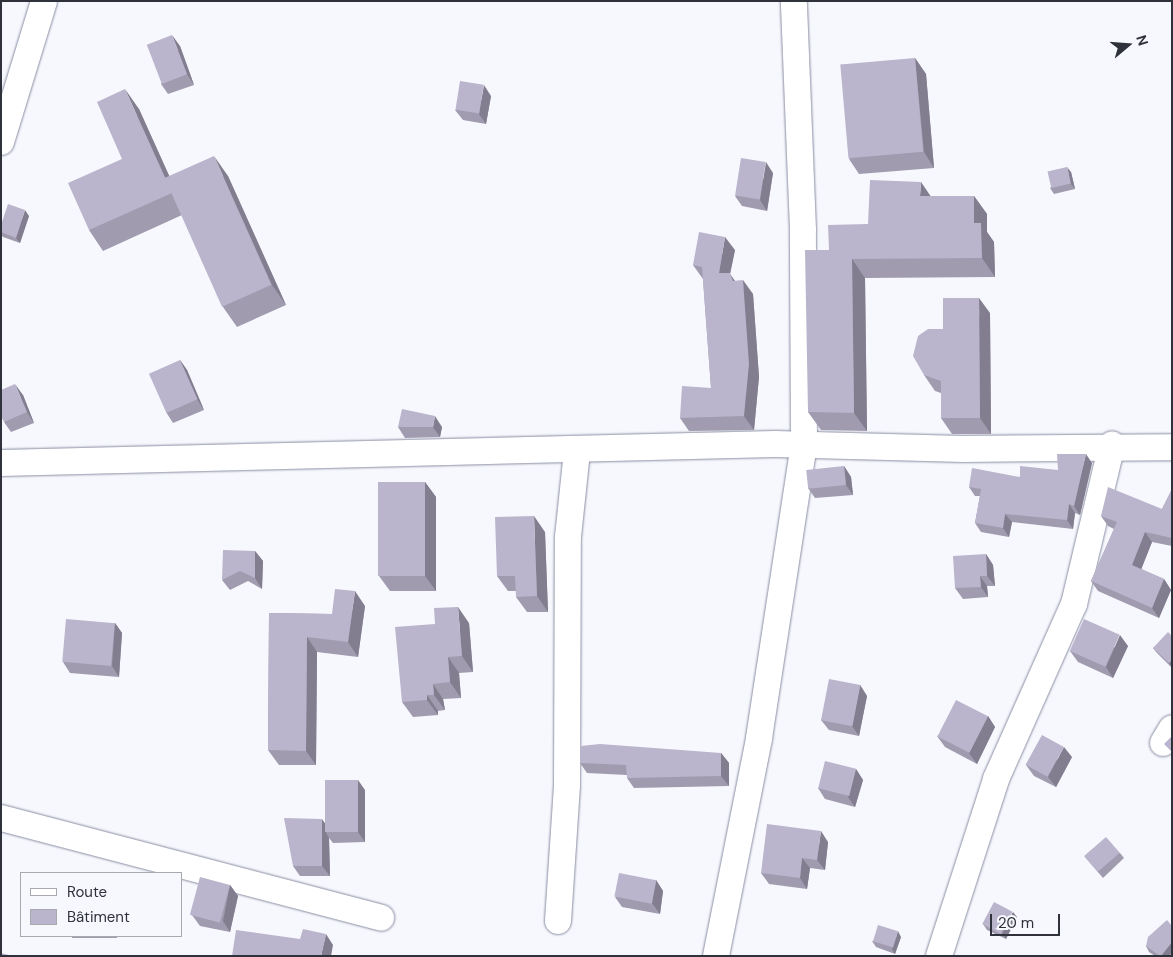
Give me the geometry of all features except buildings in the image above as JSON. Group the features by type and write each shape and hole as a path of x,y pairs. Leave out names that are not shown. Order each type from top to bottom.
{"street":[{"path":"1,142 44,1"},
{"path":"716,956 759,738 804,444 803,230 794,1"},
{"path":"1,464 804,444 963,450 1112,444 1172,447"},
{"path":"938,956 996,779 1074,604 1112,444"},
{"path":"558,921 568,785 568,537 577,451"},
{"path":"1,818 381,918"}]}
